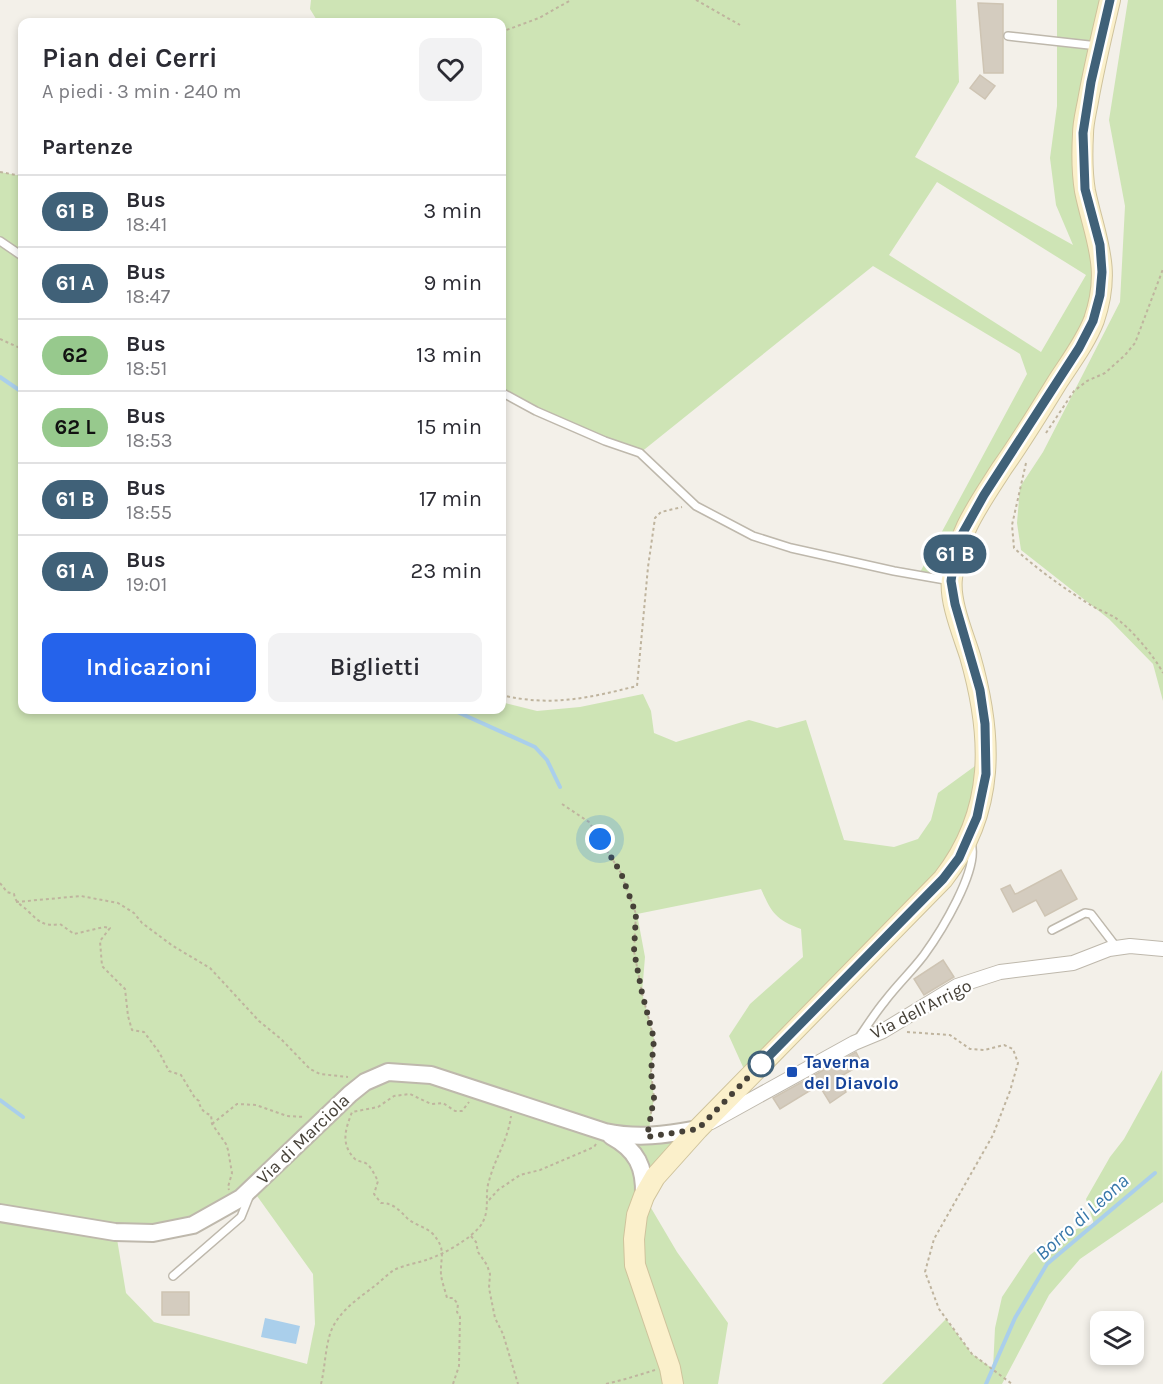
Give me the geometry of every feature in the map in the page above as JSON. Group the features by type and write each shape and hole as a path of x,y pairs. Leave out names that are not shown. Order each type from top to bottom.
{"main road":[{"path":"671,1376 635,1265 634,1239 637,1215 644,1196 655,1177 698,1129 943,879 959,858 977,817 986,774 985,724 980,690 955,604 951,581 960,538 984,495 1079,348 1093,321 1100,295 1102,272 1100,245 1085,189 1083,133 1110,0"}],"street":[{"name":"Via dell'Arrigo","path":"698,1129 854,1043 883,1030 957,986 1000,972 1073,963 1109,949 1130,946 1163,950"},
{"name":"Via di Marciola","path":"0,1213 116,1232 153,1233 193,1225 234,1204 365,1082 388,1072 431,1075 605,1132 628,1137 647,1137 698,1129"},
{"name":"Via di Marciola","path":"605,1132 623,1142 633,1151 642,1168 644,1196"}],"lane":[{"path":"1008,36 1099,46"},
{"path":"0,241 18,253"},
{"path":"506,395 536,411 605,441 640,453 696,506 753,536 791,548 951,581"},
{"path":"854,1043 885,1000 923,957 945,924 973,860 974,850 969,837"},
{"path":"1052,930 1085,913 1090,914 1117,948"},
{"path":"173,1276 241,1217 252,1189"}],"path":[{"path":"506,30 539,18 571,0"},
{"path":"696,0 740,25"},
{"path":"0,172 18,175"},
{"path":"1042,436 1050,430 1074,391 1087,381 1105,373 1135,343 1163,269"},
{"path":"0,339 18,347"},
{"path":"1017,445 1028,446 1025,471 1012,525 1014,548 1033,566 1091,606 1115,617 1160,666 1163,673"},
{"path":"506,696 526,701 588,699 637,686 655,518 661,512 679,507 696,506"},
{"path":"562,804 589,822 595,830 621,873 636,914 634,951 654,1039 651,1072 654,1098 647,1137"},
{"path":"0,883 7,892 14,894 16,902 28,910 37,921 53,925 60,924 74,934 104,927 110,928 100,941 102,966 125,989 125,1000 132,1030 144,1032 159,1052 169,1071 181,1075 199,1101 200,1107 211,1115 212,1124 228,1150 232,1173 228,1187 234,1204"},
{"path":"16,902 81,896 118,903 134,913 142,923 174,946 210,968 259,1021 281,1039 310,1069 320,1074 351,1077 365,1082"},
{"path":"883,1030 950,1035 970,1049 984,1050 1004,1045 1013,1049 1018,1063 1010,1092 993,1135 934,1239 925,1272 939,1309 972,1354 1012,1384"},
{"path":"453,1384 459,1366 460,1317 457,1312 458,1304 453,1298 447,1298 442,1282 443,1251 428,1230 410,1221 396,1207 388,1203 381,1203 374,1194 378,1181 368,1165 355,1160 347,1147 344,1132 352,1112 378,1107 394,1096 410,1094 431,1104 443,1103 455,1111 462,1111 476,1090"},
{"path":"321,1384 330,1333 343,1312 394,1270 451,1250 471,1236 481,1225 487,1213 489,1201 486,1192 489,1179 509,1130 513,1101"},
{"path":"212,1124 237,1104 256,1105 287,1116 322,1121"},
{"path":"489,1201 498,1190 520,1175 540,1170 594,1147 605,1132"},
{"path":"471,1236 490,1274 489,1288 495,1318 503,1334 518,1384"},
{"path":"606,1384 638,1377 658,1367 671,1376"}],"green space":[{"path":"311,0 956,0 959,82 915,157 1073,245 1056,205 1050,158 1057,106 1057,0 1110,0 1082,133 1100,295 1004,465 951,581 918,576 1027,374 1020,354 873,266 640,453 605,441 506,393 506,18 316,18 310,9","holes":["937,182 1086,275 1041,352 889,255"]},
{"path":"1128,0 1163,0 1163,701 1153,664 1109,619 1021,550 1017,523 1020,487 1043,452 1120,302 1125,206 1109,120"},
{"path":"0,172 18,175 18,714 506,714 506,703 537,711 580,707 643,694 651,711 654,733 676,742 749,720 777,728 806,720 844,840 894,847 918,839 931,820 938,793 986,758 959,858 748,1078 729,1036 750,1004 803,957 801,929 785,922 775,914 761,889 637,914 645,957 642,993 654,1039 651,1072 654,1098 648,1136 698,1129 644,1196 677,1252 728,1323 718,1384 0,1384","holes":["252,1189 313,1274 315,1324 307,1364 154,1322 126,1293 116,1233 193,1225"]},
{"path":"1162,1070 1163,1202 1080,1259 1049,1295 1002,1384 882,1384 946,1319 972,1354 993,1369 995,1328 1002,1297 1030,1255 1056,1235 1094,1224 1086,1199 1110,1157 1124,1139"}],"water":[{"path":"265,1318 300,1326 296,1344 261,1337"}],"building":[{"path":"978,3 1003,4 1003,73 984,73"},
{"path":"980,75 995,86 985,99 970,88"},
{"path":"1061,870 1077,899 1045,916 1036,900 1013,912 1001,889 1010,885 1015,894"},
{"path":"943,960 954,977 924,995 914,979"},
{"path":"856,1052 862,1064 838,1078 846,1092 830,1103 819,1085 780,1109 773,1098"},
{"path":"162,1292 189,1292 189,1315 162,1315"}],"waterway":[{"path":"0,377 18,389"},
{"path":"462,714 535,747 547,760 560,787"},
{"path":"0,1100 23,1117"},
{"name":"Borro di Leona","path":"986,1384 1015,1318 1047,1264 1155,1173"}],"bus line":[{"path":"761,1064 943,879 959,858 977,817 986,774 985,724 980,690 955,604 951,581 955,554 960,538 984,495 1079,348 1093,321 1100,295 1102,272 1100,245 1085,189 1083,133 1091,82 1110,0"}],"place":[{"name":"Taverna del Diavolo","path":"792,1072"}],"route":[{"path":"600,839 621,873 636,914 634,951 654,1039 651,1072 654,1098 647,1137 698,1129 761,1064"}]}
